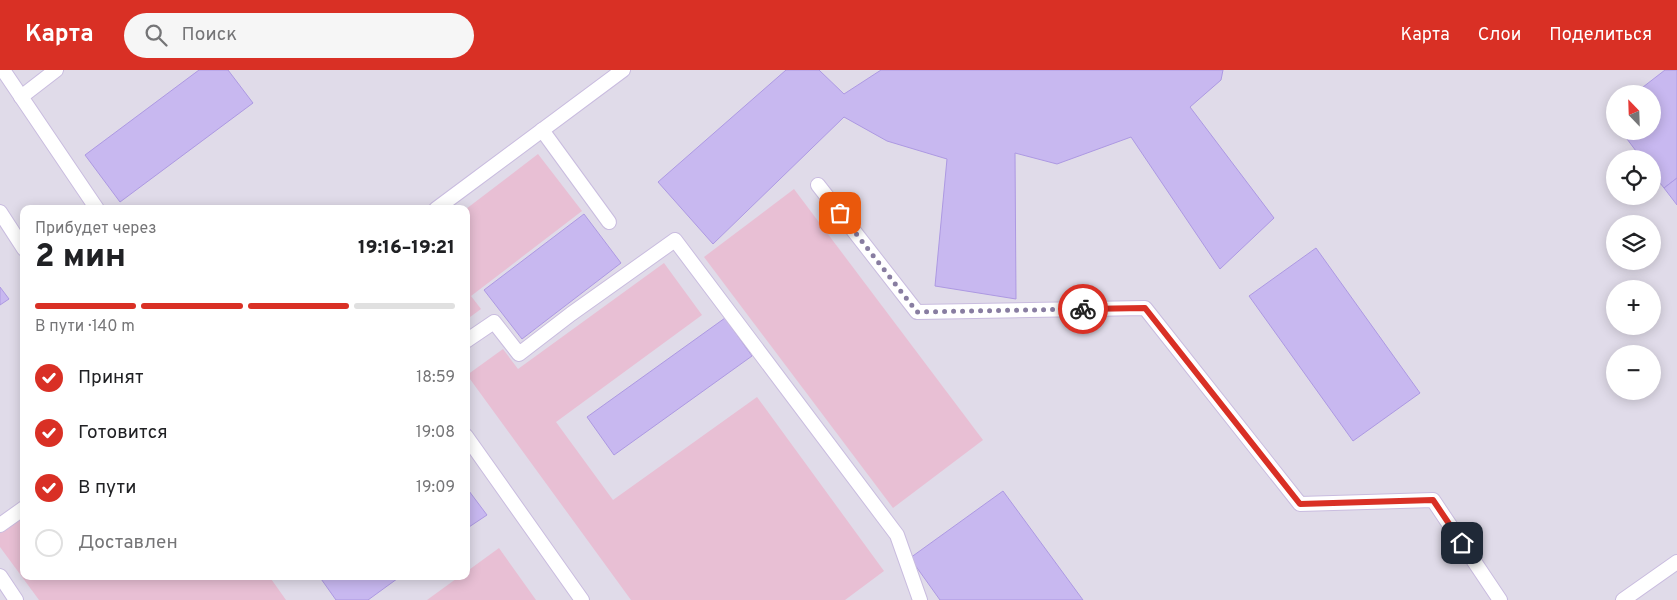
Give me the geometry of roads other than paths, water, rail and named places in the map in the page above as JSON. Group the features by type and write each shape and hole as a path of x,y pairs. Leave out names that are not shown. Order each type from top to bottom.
{"lane":[{"path":"3,70 94,205"},
{"path":"21,97 56,70"},
{"path":"441,205 623,70"},
{"path":"542,130 609,222"},
{"path":"818,185 917,312 1145,308 1300,504 1433,500 1500,600"},
{"path":"0,212 20,243"},
{"path":"470,338 494,322 519,354 571,314 675,240 898,536 920,600"},
{"path":"470,442 582,600"},
{"path":"0,525 20,511"},
{"path":"1623,600 1677,562"},
{"path":"0,576 16,600"}]}
